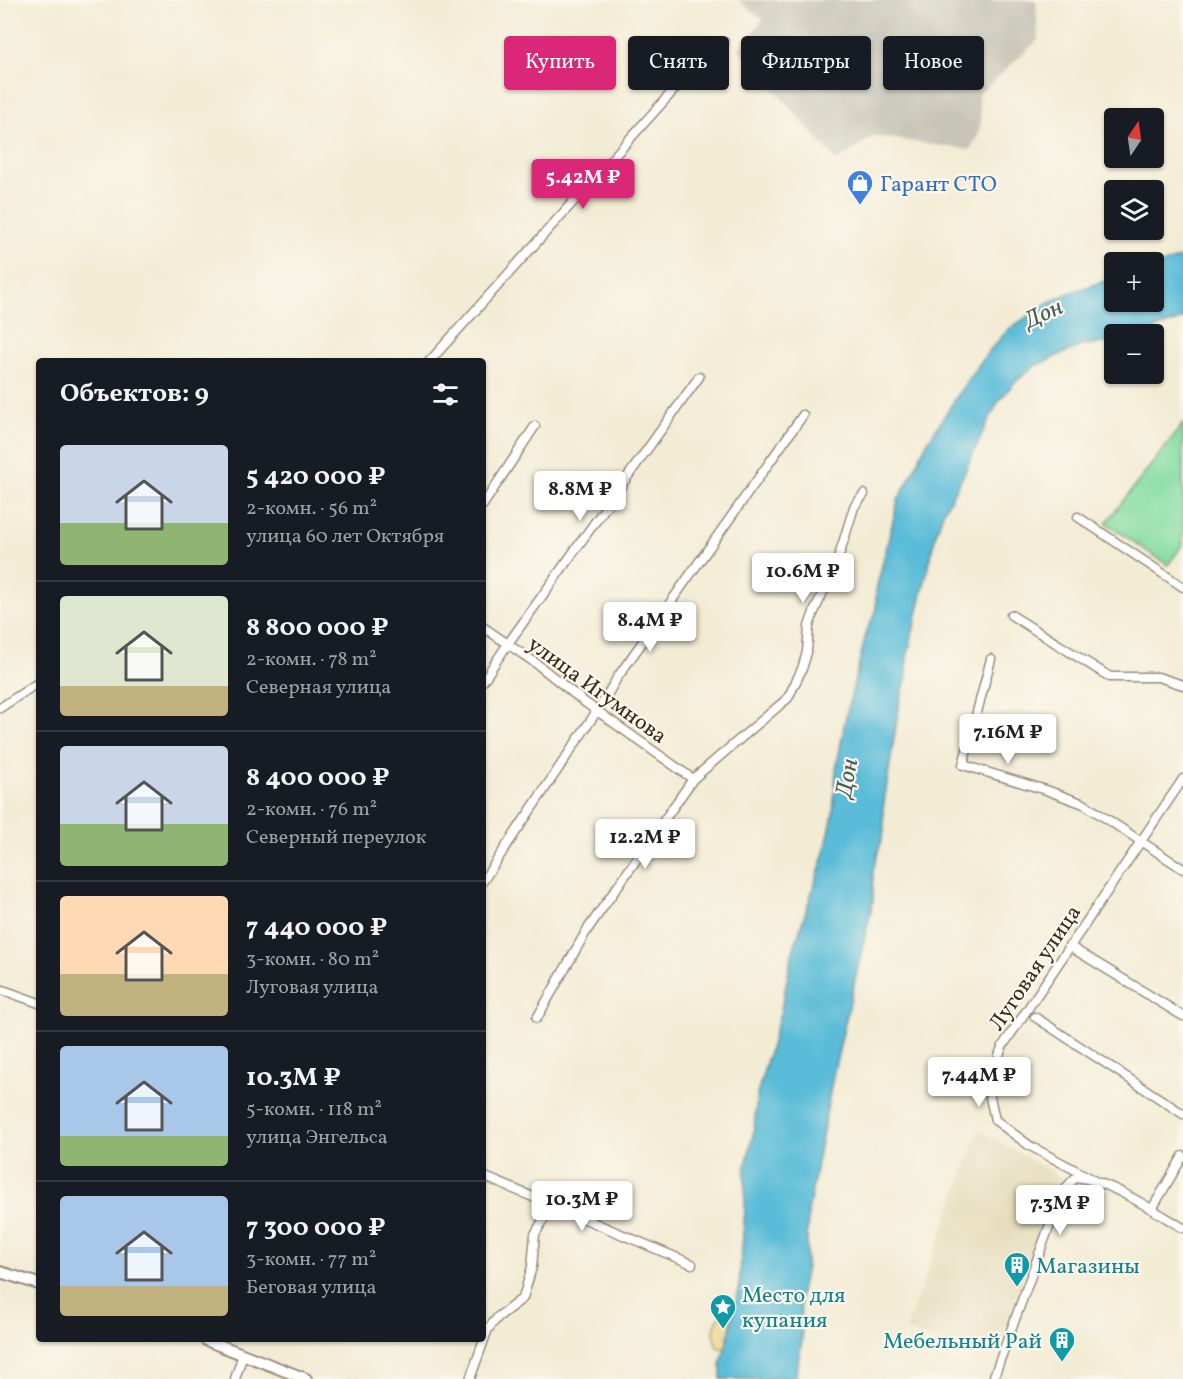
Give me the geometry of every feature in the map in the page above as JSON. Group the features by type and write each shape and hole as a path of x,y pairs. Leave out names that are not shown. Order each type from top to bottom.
{"main road":[{"path":"0,1272 36,1283"},
{"path":"211,1342 306,1379"}],"street":[{"path":"433,358 674,90"},
{"path":"486,676 699,377"},
{"path":"486,877 617,678 803,415"},
{"path":"486,501 536,426"},
{"path":"537,1018 587,930 693,779 788,698 802,669 807,652 809,626 814,612 838,559 854,507 864,494"},
{"path":"1078,517 1183,587"},
{"path":"1011,615 1110,677 1158,677 1183,685"},
{"name":"улица Игумнова","path":"486,629 693,779"},
{"path":"991,659 963,765 1084,804 1183,869"},
{"path":"0,708 36,684"},
{"name":"Луговая улица","path":"1183,779 1002,1047 988,1088 995,1120 1030,1146 1152,1209 1183,1228"},
{"path":"1069,946 1183,1016"},
{"path":"0,989 36,1002"},
{"path":"1035,1017 1183,1114"},
{"path":"1152,1209 1183,1156"},
{"path":"486,1177 692,1264"},
{"path":"993,1379 1062,1192 1076,1177 1092,1179"},
{"path":"486,1335 498,1317 523,1298 532,1267 535,1234 552,1205"},
{"path":"470,1379 483,1342"},
{"path":"235,1379 243,1354"}],"shaded area":[{"path":"738,0 1036,0 1038,40 984,90 984,36 883,36 883,90 983,90 978,95 981,121 977,138 970,150 873,136 837,161 774,90 871,90 871,36 749,36 763,20"},
{"path":"979,1130 1061,1177 1000,1344 967,1352 906,1330"}],"green space":[{"path":"1183,424 1183,544 1168,565 1106,523"}],"sand":[{"name":"Место для купания","path":"721,1315 734,1321 728,1348 723,1349 717,1347 714,1339 716,1322"}],"water":[{"name":"Дон","path":"1183,257 1183,319 1164,326 1104,324 1104,343 1083,345 1034,366 1013,384 999,401 944,510 936,534 907,657 907,676 900,700 883,809 884,832 873,870 873,901 833,1076 808,1212 806,1266 800,1298 802,1340 795,1379 721,1379 721,1363 739,1286 745,1209 745,1170 754,1130 757,1095 781,1010 792,954 824,855 833,815 836,770 845,721 867,630 876,612 876,590 898,500 925,446 965,384 989,351 1009,329 1049,302 1104,281 1104,312 1164,312 1164,264"}],"place":[{"name":"Гарант СТО","path":"860,206"},
{"name":"Магазины","path":"1017,1288"},
{"name":"Место для купания","path":"723,1330"},
{"name":"Мебельный Рай","path":"1062,1363"}]}
